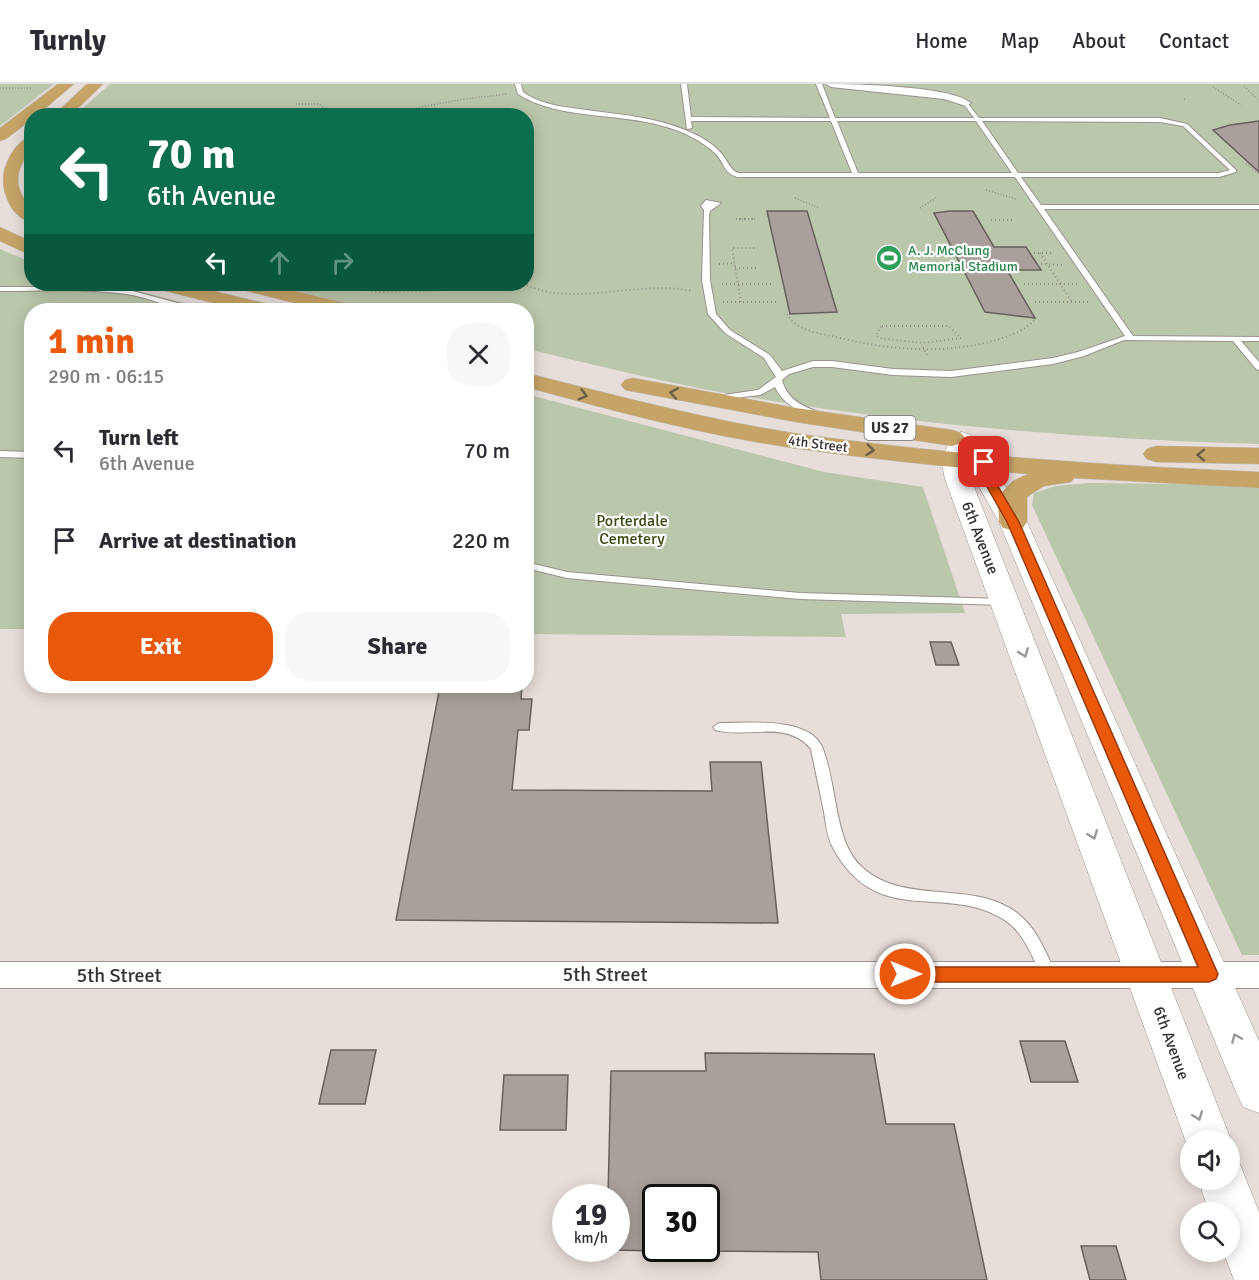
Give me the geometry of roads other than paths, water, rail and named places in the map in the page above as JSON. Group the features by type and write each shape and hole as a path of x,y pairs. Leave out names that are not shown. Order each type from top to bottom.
{"highway":[{"path":"69,108 96,84"},
{"path":"36,108 63,87 69,96 56,108"},
{"path":"0,136 24,117"},
{"path":"24,147 13,156 5,172 2,190 7,198 24,212"},
{"path":"0,233 24,246"},
{"path":"189,291 236,303"},
{"path":"270,291 317,303"},
{"name":"4th Street","path":"534,360 644,388 826,419 967,454 1259,456"},
{"name":"4th Street","path":"534,382 640,410 770,437 967,454 1107,473 1259,480"},
{"path":"1013,522 1012,496 1023,484 1046,477 1107,473"}],"main road":[{"name":"6th Avenue","path":"967,454 987,478 1013,522 1259,1092"},
{"name":"6th Avenue","path":"967,454 958,479 1204,1130"},
{"path":"1226,1190 1259,1279"}],"street":[{"path":"831,84 945,96 966,103"},
{"name":"5th Street","path":"0,975 1259,975"}],"lane":[{"path":"518,84 518,90 523,96 541,103 642,119 690,134 716,151 730,172 735,175 1219,175 1234,171 1185,125 1167,120 688,119"},
{"path":"684,84 690,134"},
{"path":"819,84 856,175"},
{"path":"966,103 1131,338"},
{"path":"1039,207 1259,207"},
{"path":"707,210 707,284 712,314 725,328 765,354 787,363 917,374 973,372 1053,361 1081,354 1119,339 1259,339"},
{"path":"0,289 24,289"},
{"path":"120,291 172,303"},
{"path":"1235,339 1259,367"},
{"path":"765,354 776,366 781,391 789,401 826,419"},
{"path":"701,398 753,395 767,389 791,369 813,364"},
{"path":"0,454 24,455"},
{"path":"534,567 567,575 800,596 1004,602"},
{"path":"719,727 785,728 807,736 816,748 838,845 867,880 890,893 985,903 1011,916 1027,932 1048,974"}],"place":[{"name":"A. J. McClung Memorial Stadium","path":"889,258"}],"park label":[{"name":"Porterdale Cemetery","path":"632,530"}]}
